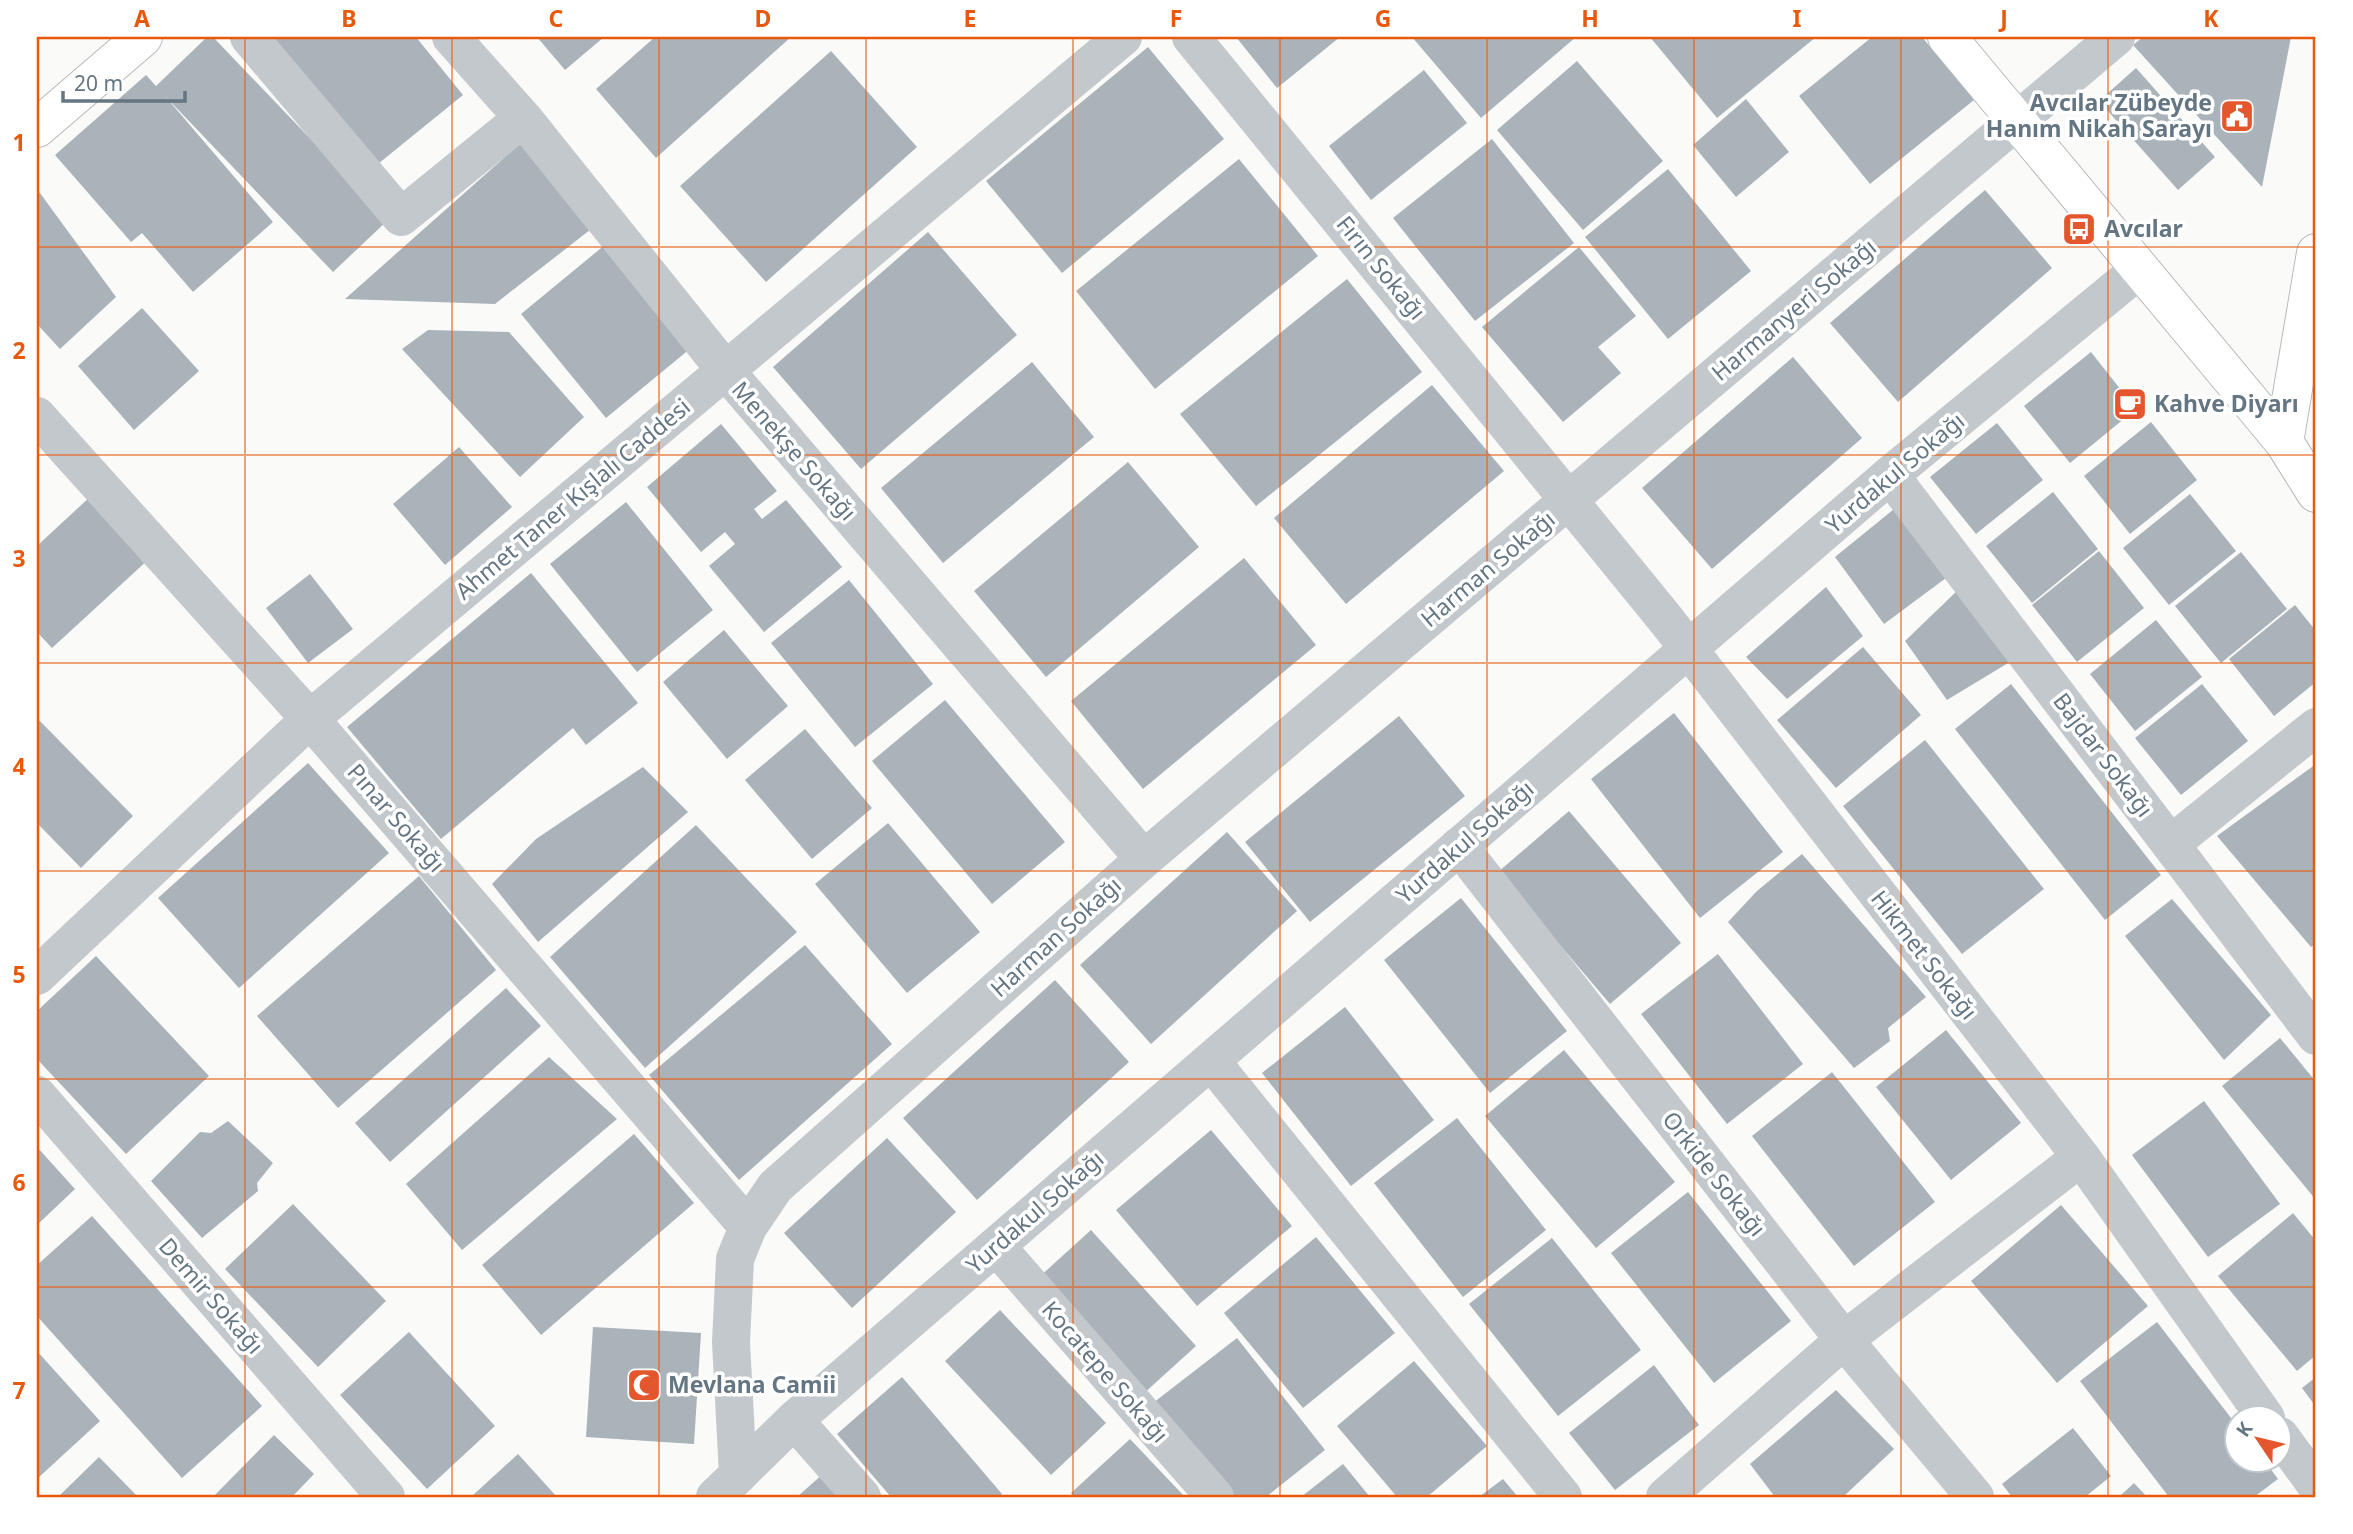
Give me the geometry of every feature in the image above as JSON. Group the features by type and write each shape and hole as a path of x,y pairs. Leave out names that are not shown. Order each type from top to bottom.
{"main road":[{"path":"37,128 143,37"},
{"path":"1947,37 2284,442 2316,493"},
{"path":"2284,442 2312,309 2316,253"}],"street":[{"path":"249,37 401,217 523,118"},
{"name":"Menekşe Sokağı","path":"451,37 523,118 726,371 1144,859"},
{"name":"Ahmet Taner Kışlalı Caddesi","path":"37,976 310,719 1123,37"},
{"name":"Fırın Sokağı","path":"1191,37 1570,499"},
{"name":"Harmanyeri Sokağı","path":"1570,499 2116,37"},
{"name":"Yurdakul Sokağı","path":"794,1420 1890,475 2140,269"},
{"name":"Pınar Sokağı","path":"37,416 310,719 748,1227"},
{"name":"Bajdar Sokağı","path":"1890,475 2316,1036"},
{"name":"Hikmet Sokağı","path":"1570,499 2081,1157 2255,1404"},
{"name":"Harman Sokağı","path":"726,1486 735,1259 748,1227 775,1187 1144,859 1570,499"},
{"path":"2171,844 2316,727"},
{"name":"Orkide Sokağı","path":"1459,846 1844,1340 1975,1497"},
{"path":"1211,1061 1563,1497"},
{"name":"Demir Sokağı","path":"37,1095 386,1497"},
{"path":"1665,1497 1844,1340 2081,1157"},
{"name":"Kocatepe Sokağı","path":"996,1246 1215,1497"},
{"path":"794,1420 862,1497"},
{"name":"Harman Sokağı","path":"726,1486 794,1420"},
{"path":"2294,1455 2316,1485"}],"building":[{"path":"207,37 213,37 388,220 333,272 165,96 273,222 193,292 142,233 131,242 55,155 146,75 156,86"},
{"path":"258,37 416,37 463,95 368,172"},
{"path":"537,37 604,37 565,70"},
{"path":"655,37 791,37 656,158 596,89"},
{"path":"1236,37 1340,37 1277,88"},
{"path":"1412,37 1576,37 1481,118"},
{"path":"1650,37 1816,37 1717,118"},
{"path":"1872,37 1922,37 1974,100 1870,184 1799,96"},
{"name":"Avcılar Zübeyde Hanım Nikah Sarayı","path":"2143,37 2291,37 2262,187 2133,45"},
{"path":"1148,47 1224,139 1062,273 986,181"},
{"path":"831,51 917,147 766,282 680,186"},
{"path":"1577,61 1663,161 1583,230 1497,130"},
{"path":"2136,68 2215,157 2178,190 2099,101"},
{"path":"1424,70 1467,123 1371,200 1329,146"},
{"path":"1746,99 1789,152 1736,197 1693,145"},
{"path":"1492,139 1574,243 1475,321 1393,218"},
{"path":"524,140 595,226 495,304 345,299"},
{"path":"1239,159 1318,256 1155,389 1076,291"},
{"path":"1668,169 1751,271 1668,339 1585,237"},
{"path":"37,189 116,297 60,349 37,324"},
{"path":"1985,190 2052,268 1898,402 1830,323"},
{"path":"928,232 1017,335 861,469 773,367"},
{"path":"606,244 691,348 606,418 521,314"},
{"path":"1579,247 1636,316 1598,347 1621,373 1563,422 1482,327"},
{"path":"1347,279 1422,372 1256,506 1180,414"},
{"path":"142,308 199,371 134,430 78,366"},
{"path":"428,330 509,332 584,417 520,477 402,349"},
{"path":"2091,352 2136,409 2070,463 2024,406"},
{"path":"1793,357 1862,438 1712,569 1642,488"},
{"path":"1032,362 1094,437 943,563 881,488"},
{"path":"1432,385 1504,471 1346,604 1274,518"},
{"path":"2151,422 2197,480 2130,534 2084,476"},
{"path":"1997,423 2043,480 1976,534 1930,477"},
{"path":"721,424 777,491 754,509 762,519 786,500 842,567 764,632 709,566 735,544 725,532 701,552 647,487"},
{"path":"459,447 512,507 445,565 393,504"},
{"path":"1128,462 1199,547 1046,677 974,591"},
{"path":"2053,492 2098,549 2032,603 1986,546"},
{"path":"2190,494 2236,551 2169,605 2123,548"},
{"path":"92,495 150,558 52,648 37,632 37,546"},
{"path":"626,502 713,610 637,672 550,564"},
{"path":"1899,505 1946,578 1884,624 1835,557"},
{"path":"2099,551 2144,608 2077,662 2032,605"},
{"path":"2241,552 2287,609 2221,663 2175,606"},
{"path":"1244,558 1316,645 1143,789 1071,701"},
{"path":"531,573 638,703 586,745 573,728 441,839 347,727"},
{"path":"310,574 353,629 308,663 266,608"},
{"path":"849,580 933,684 855,747 771,643"},
{"path":"1826,587 1863,636 1787,699 1746,657"},
{"path":"1960,588 2013,660 1947,700 1905,641"},
{"path":"2295,605 2316,631 2316,682 2274,716 2229,659"},
{"path":"2156,620 2202,677 2135,731 2090,674"},
{"path":"724,630 788,706 727,759 663,682"},
{"path":"1863,647 1921,715 1836,788 1777,720"},
{"path":"2011,684 2161,875 2105,920 1955,729"},
{"path":"2202,684 2248,741 2181,795 2135,738"},
{"path":"945,700 1065,842 992,904 872,761"},
{"path":"1674,713 1783,852 1700,918 1591,779"},
{"path":"1399,716 1465,796 1310,922 1245,842"},
{"path":"37,718 133,816 81,868 37,823"},
{"path":"805,729 872,808 812,859 745,780"},
{"path":"1925,740 2044,889 1962,954 1843,806"},
{"path":"308,763 389,853 239,988 158,898"},
{"path":"2316,764 2316,944 2311,947 2217,836"},
{"path":"643,767 688,812 538,942 492,884 536,839"},
{"path":"1569,811 1681,943 1610,1004 1498,872"},
{"path":"888,823 980,932 907,993 815,884"},
{"path":"696,825 797,932 645,1068 550,957"},
{"path":"1227,832 1297,911 1151,1044 1080,965"},
{"path":"1802,854 1926,997 1888,1028 1890,1041 1854,1068 1728,922 1757,891"},
{"path":"419,876 496,970 338,1108 257,1016"},
{"path":"1461,898 1567,1031 1490,1093 1384,960"},
{"path":"2172,899 2271,1015 2224,1060 2125,936"},
{"path":"805,945 892,1044 739,1180 649,1075"},
{"path":"1718,954 1803,1064 1727,1124 1641,1014"},
{"path":"96,956 209,1076 126,1154 37,1059 37,1011"},
{"path":"1055,980 1129,1062 977,1200 903,1118"},
{"path":"506,988 541,1026 390,1162 355,1123"},
{"path":"1345,1007 1434,1120 1351,1186 1262,1073"},
{"path":"1946,1030 2021,1123 1951,1180 1876,1087"},
{"path":"2280,1038 2316,1082 2316,1200 2222,1086"},
{"path":"1564,1050 1675,1182 1596,1248 1485,1116"},
{"path":"549,1057 617,1119 462,1250 406,1184"},
{"path":"1832,1072 1935,1202 1854,1266 1752,1136"},
{"path":"2204,1101 2280,1204 2208,1257 2132,1155"},
{"path":"1457,1118 1546,1230 1463,1297 1374,1183"},
{"path":"228,1121 273,1163 257,1183 258,1191 202,1238 151,1181 200,1132 211,1133"},
{"path":"1211,1130 1292,1226 1197,1306 1116,1210"},
{"path":"634,1134 694,1203 541,1335 482,1265"},
{"path":"887,1138 956,1212 852,1308 784,1233"},
{"path":"37,1147 75,1189 37,1225"},
{"path":"1688,1192 1791,1321 1714,1383 1611,1253"},
{"path":"293,1204 386,1301 318,1367 225,1269"},
{"path":"2061,1205 2148,1306 2057,1383 1971,1281"},
{"path":"2293,1213 2316,1241 2316,1355 2297,1371 2218,1276"},
{"path":"92,1216 262,1406 182,1478 37,1316 37,1265"},
{"path":"1091,1230 1196,1346 1142,1395 1037,1279"},
{"path":"1316,1237 1395,1333 1303,1408 1224,1313"},
{"path":"1552,1238 1641,1350 1558,1416 1469,1304"},
{"path":"1000,1310 1106,1423 1051,1475 945,1361"},
{"path":"2157,1322 2224,1409 2224,1474 2274,1474 2278,1479 2254,1497 2169,1497 2080,1381"},
{"name":"Mevlana Camii","path":"593,1327 701,1333 694,1444 586,1437"},
{"path":"409,1332 495,1426 427,1489 340,1395"},
{"path":"1237,1338 1325,1450 1266,1497 1228,1497 1153,1403"},
{"path":"37,1351 100,1421 37,1479"},
{"path":"1414,1361 1487,1446 1427,1497 1397,1497 1337,1426"},
{"path":"1654,1365 1699,1425 1615,1490 1569,1433"},
{"path":"902,1377 1002,1494 999,1497 891,1497 837,1434"},
{"path":"2316,1377 2316,1407 2302,1388"},
{"path":"1836,1390 1894,1449 1843,1497 1775,1497 1750,1464"},
{"path":"2073,1428 2111,1476 2085,1497 2012,1497 2002,1484"},
{"path":"274,1435 314,1474 292,1497 213,1497"},
{"path":"1130,1439 1185,1497 1074,1497 1071,1493"},
{"path":"518,1454 557,1497 471,1497"},
{"path":"99,1457 138,1497 58,1497"},
{"path":"1343,1464 1370,1497 1301,1497"},
{"path":"824,1473 845,1497 797,1497"},
{"path":"1503,1479 1518,1497 1479,1497"},
{"path":"2134,1483 2147,1497 2119,1497"}],"place":[{"name":"Avcılar Zübeyde Hanım Nikah Sarayı","path":"2237,116"},
{"name":"Avcılar","path":"2079,229"},
{"name":"Kahve Diyarı","path":"2130,404"},
{"name":"Mevlana Camii","path":"644,1385"}]}
